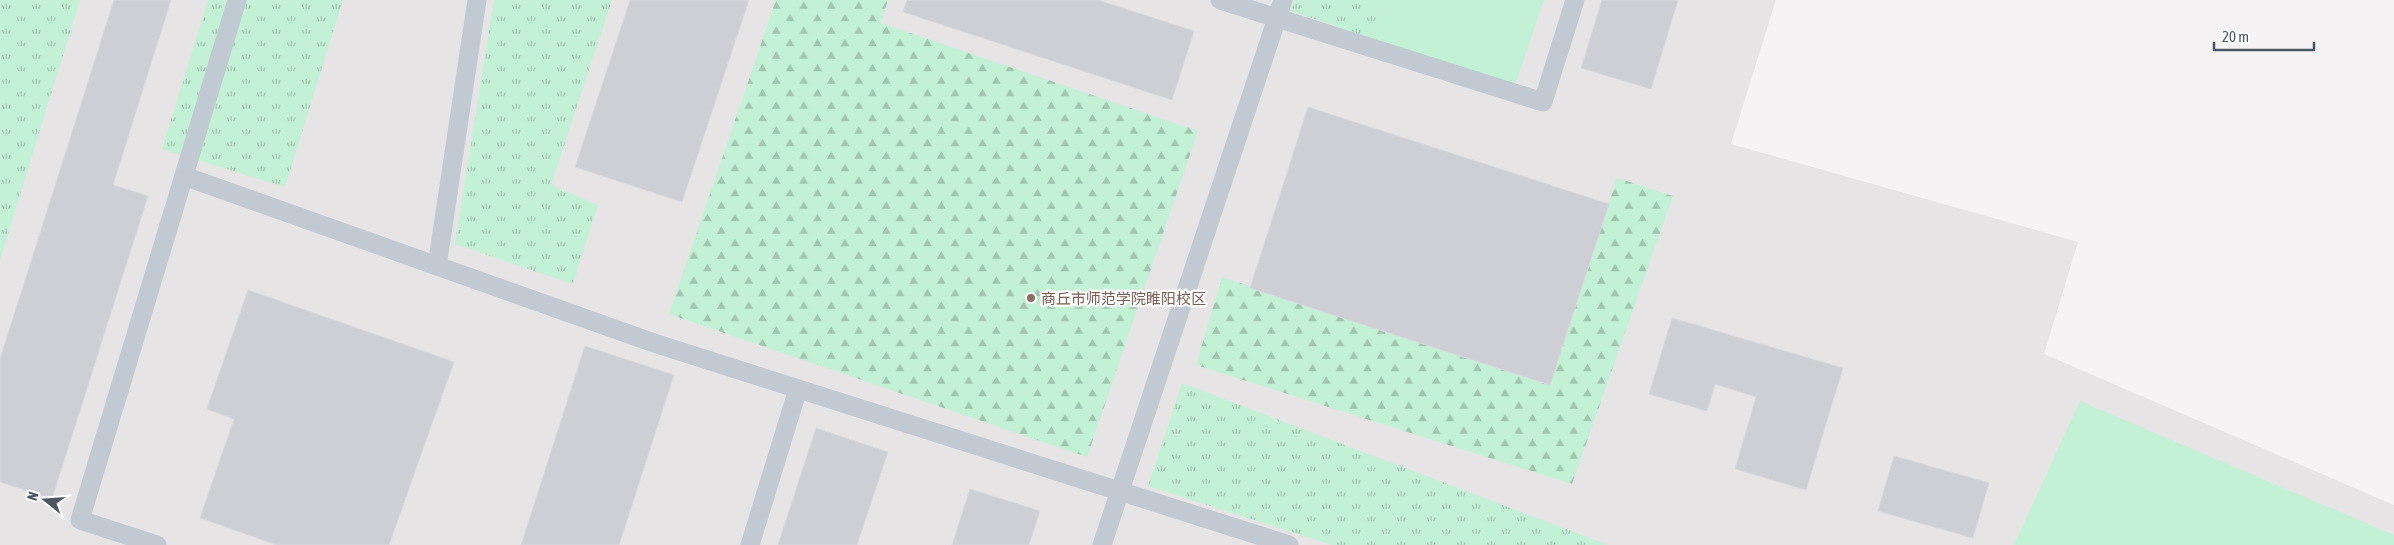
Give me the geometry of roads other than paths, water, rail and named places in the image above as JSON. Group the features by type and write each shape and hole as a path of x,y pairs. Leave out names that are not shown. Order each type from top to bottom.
{"lane":[{"path":"157,545 80,520 238,0"},
{"path":"437,266 478,0"},
{"path":"1220,0 1543,102 1575,0"},
{"path":"1102,545 1283,0"},
{"path":"184,176 654,343 1289,545"},
{"path":"750,545 798,389"}],"place":[{"name":"商丘市师范学院睢阳校区","path":"1031,298"}]}
